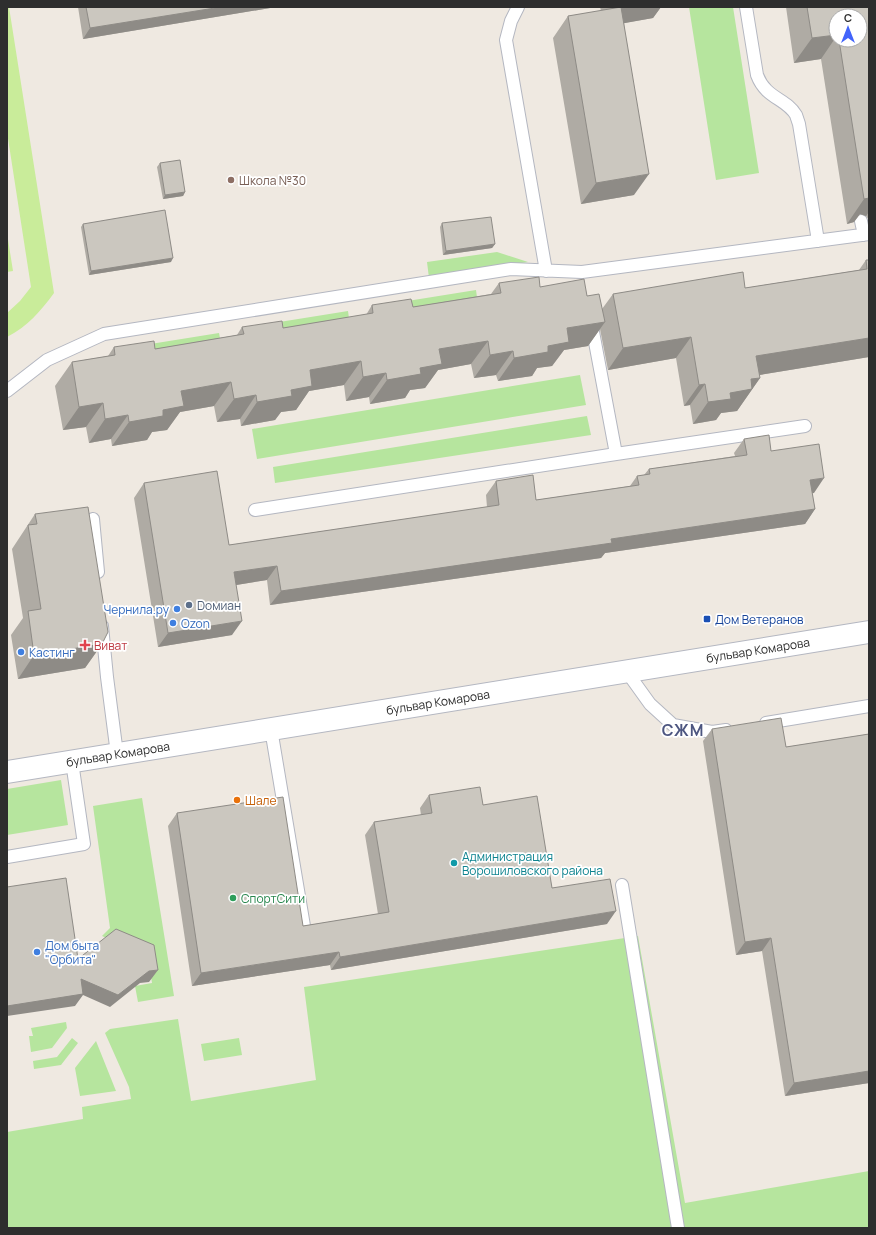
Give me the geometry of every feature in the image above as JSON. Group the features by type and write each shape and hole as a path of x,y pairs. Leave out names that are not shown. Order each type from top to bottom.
{"street":[{"name":"бульвар Комарова","path":"7,772 869,632"}],"lane":[{"path":"518,7 511,21 506,40 546,271"},
{"path":"746,7 757,75 760,84 768,93 790,108 796,115 799,124 818,241"},
{"path":"7,391 47,360 104,334 511,269 582,272 866,235 861,221"},
{"path":"582,272 584,286"},
{"path":"589,308 616,454"},
{"path":"255,510 805,426"},
{"path":"93,519 98,582"},
{"path":"101,614 106,677 117,754"},
{"path":"627,672 650,704 673,725 712,732 736,728"},
{"path":"752,726 869,706"},
{"path":"271,729 304,926"},
{"path":"7,857 84,844 72,762"},
{"path":"622,885 678,1228"}],"green space":[{"path":"7,7 9,7 54,293 33,318 7,337 7,313 20,301 31,287 7,132"},
{"path":"689,7 733,7 759,173 716,180"},
{"path":"7,233 13,271 7,272"},
{"path":"497,252 528,262 429,278 427,262"},
{"path":"476,290 479,312 398,325 395,303"},
{"path":"348,311 351,333 270,346 267,324"},
{"path":"219,333 223,354 142,367 138,346"},
{"path":"580,375 586,405 257,459 252,429"},
{"path":"587,416 591,435 275,483 273,467"},
{"path":"61,780 68,825 7,835 7,789"},
{"path":"142,798 174,996 138,1002 135,986 152,983 148,957 102,936 110,928 93,806"},
{"path":"638,936 685,1203 869,1171 869,1228 7,1228 7,1132 83,1119 82,1107 131,1099 129,1087 105,1033 110,1029 178,1019 191,1101 316,1080 304,987"},
{"path":"66,1022 67,1028 52,1048 31,1052 29,1036 33,1036 31,1028"},
{"path":"72,1038 78,1043 61,1065 34,1069 33,1061 57,1057"},
{"path":"239,1038 242,1055 204,1061 201,1044"},
{"path":"96,1041 116,1091 80,1096 75,1068"}],"building":[{"path":"86,7 221,7 90,28"},
{"path":"621,7 649,174 596,183 568,16"},
{"path":"807,7 869,7 869,198 864,199 840,48 868,48 868,8 828,8 828,36 812,38"},
{"path":"180,160 185,192 165,195 160,163"},
{"path":"165,210 173,258 91,271 83,224"},
{"path":"491,217 495,244 446,251 442,223"},
{"path":"866,260 869,260 869,338 756,356 760,378 751,379 752,389 730,393 731,399 708,402 705,384 699,385 691,337 623,348 613,294 743,272 745,288 867,269"},
{"path":"539,277 540,287 584,279 587,296 599,294 605,322 567,328 569,342 548,346 548,352 514,358 513,351 490,355 488,341 439,349 442,364 420,368 421,374 387,380 386,373 363,377 361,361 310,370 312,386 291,390 292,396 257,402 256,395 234,399 231,382 181,391 184,406 163,410 163,416 129,422 128,415 105,419 103,403 79,407 72,362 115,355 114,347 154,341 155,349 244,334 242,327 282,321 283,328 373,313 372,305 411,299 413,307 501,293 499,283"},
{"path":"769,435 771,451 819,444 824,478 810,480 815,509 611,539 612,543 281,591 277,566 234,572 242,621 168,633 144,483 217,471 229,545 499,505 496,481 533,475 536,500 639,485 637,476 650,474 649,469 747,455 744,439"},
{"path":"88,507 108,632 102,644 34,655 28,611 41,609 28,525 37,524 35,514"},
{"path":"781,718 786,747 869,734 869,1071 794,1083 771,938 745,942 712,729"},
{"path":"480,787 483,805 537,796 552,888 610,879 616,911 340,957 339,952 201,973 177,813 283,797 303,926 389,912 374,822 432,813 429,795"},
{"path":"66,878 78,959 116,929 154,945 158,970 149,971 118,995 81,979 83,994 7,1006 7,887"}],"place":[{"name":"Школа №30","path":"231,180"},
{"name":"Dомиан","path":"189,605"},
{"name":"Чернила.ру","path":"177,609"},
{"name":"Дом Ветеранов","path":"707,619"},
{"name":"Ozon","path":"173,623"},
{"name":"Виват","path":"85,645"},
{"name":"Кастинг","path":"21,652"},
{"name":"Шале","path":"237,800"},
{"name":"Администрация Ворошиловского района","path":"454,863"},
{"name":"СпортСити","path":"233,898"},
{"name":"Дом быта \"Орбита\"","path":"37,952"}],"district":[{"name":"СЖМ","path":"683,730"}]}
